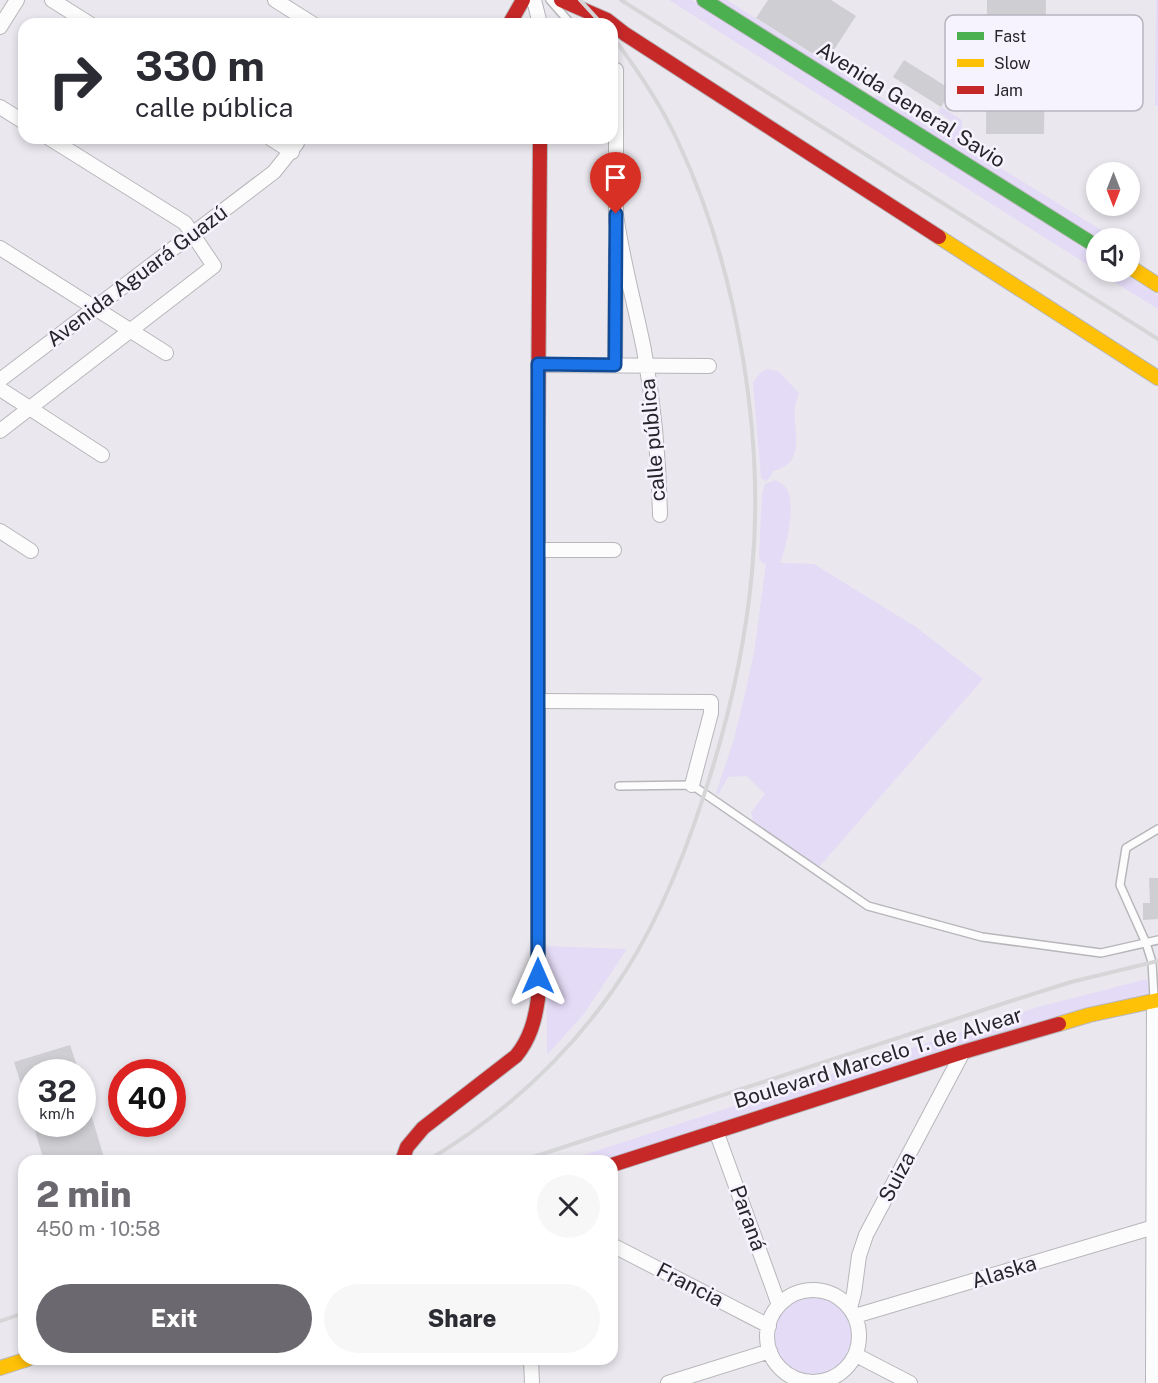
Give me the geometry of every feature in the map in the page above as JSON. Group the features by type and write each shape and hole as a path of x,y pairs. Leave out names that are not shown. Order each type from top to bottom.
{"street":[{"path":"0,27 17,0"},
{"path":"52,0 80,18"},
{"path":"274,0 303,18"},
{"path":"513,18 523,0"},
{"path":"534,0 539,18"},
{"path":"561,0 602,18"},
{"name":"Avenida General Savio","path":"704,0 1086,240"},
{"path":"618,28 1158,378"},
{"path":"0,107 18,118"},
{"path":"59,144 185,223 193,233"},
{"name":"Avenida Aguará Guazú","path":"0,380 274,172 294,148 284,144"},
{"path":"404,1155 412,1139 516,1056 525,1046 531,1033 538,999 540,144"},
{"path":"615,144 616,214"},
{"name":"calle pública","path":"615,365 616,214"},
{"name":"calle pública","path":"616,214 621,249 646,365 659,458 660,515"},
{"name":"Avenida Aguará Guazú","path":"0,431 214,266 193,233"},
{"path":"0,248 166,353"},
{"path":"1140,273 1158,285"},
{"name":"calle pública","path":"538,364 709,366"},
{"path":"0,389 102,455"},
{"path":"0,531 31,551"},
{"path":"539,550 614,550"},
{"path":"539,701 711,702 711,713 692,785"},
{"path":"1154,1383 1156,1000"},
{"name":"Boulevard Marcelo T. de Alvear","path":"618,1163 963,1052 1089,1015 1156,1000"},
{"name":"Suiza","path":"852,1312 859,1256 866,1235 963,1052"},
{"name":"Paraná","path":"716,1131 779,1305"},
{"name":"Alaska","path":"852,1312 1154,1227"},
{"name":"Francia","path":"618,1248 769,1326"},
{"path":"815,1290 838,1297 852,1312 860,1336 855,1355 845,1370 830,1381 811,1382 793,1380 779,1367 768,1343 769,1326 779,1305 799,1293 815,1290"},
{"path":"668,1383 770,1351"},
{"path":"855,1355 910,1383"},
{"path":"0,1368 18,1362"},
{"path":"531,1365 532,1383"}],"lane":[{"path":"550,0 566,18"},
{"path":"619,786 692,785 868,906 982,937 1101,953 1158,940"},
{"path":"1156,1000 1152,962 1120,885 1126,848 1158,829"}],"shaded area":[{"path":"669,0 692,0 1086,250 1086,264"},
{"path":"718,0 727,0 859,84 857,87"},
{"path":"1156,0 1158,0 1158,106 1155,105"},
{"path":"877,95 944,136 953,122 938,112 941,107 962,120 962,144 1098,228 1086,228 1086,231 874,99"},
{"path":"1114,282 1137,282 1158,295 1158,309"},
{"path":"767,369 778,371 799,393 795,406 795,453 791,461 784,467 773,471 766,481 761,478 753,383 760,373"},
{"path":"775,480 786,488 791,504 787,537 780,563 814,564 916,627 983,679 819,867 753,821 751,812 765,794 747,776 728,777 718,795 716,793 734,739 754,652 766,564 762,563 759,557 762,493 765,484"},
{"path":"546,946 627,949 584,1014 547,1055"},
{"path":"1147,979 1149,994 987,1037 618,1156 583,1155 1038,1007"},
{"path":"814,1296 829,1299 842,1308 851,1321 854,1336 851,1351 842,1364 829,1373 814,1376 799,1373 786,1364 777,1351 774,1336 777,1321 786,1308 799,1299"}],"building":[{"path":"768,0 831,0 856,16 826,62 756,18"},
{"path":"987,0 1046,0 1046,15 987,15"},
{"path":"904,60 945,86 945,101 941,107 893,77"},
{"path":"986,111 1044,111 1044,134 986,134"},
{"path":"1149,878 1158,878 1158,919 1143,920 1143,903 1150,903"},
{"path":"70,1045 75,1059 24,1059"},
{"path":"18,1061 18,1075 14,1062"},
{"path":"96,1131 103,1155 42,1155 37,1137 96,1137"}],"railway":[{"path":"580,0 596,18"},
{"path":"621,0 1158,339"},
{"path":"437,1155 480,1126 552,1064 594,1016 628,968 666,896 695,821 728,713 745,629 755,520 754,465 750,410 731,298 717,244 679,144 648,88 618,44"},
{"path":"539,1155 1071,982 1158,961"},
{"path":"0,1321 18,1315"}],"traffic: fast":[{"path":"704,0 1086,240"}],"traffic: slow":[{"path":"939,237 1158,378"},
{"path":"1140,273 1158,285"},
{"path":"538,437 538,725"},
{"path":"1059,1024 1158,1000"},
{"path":"0,1368 18,1362"}],"traffic: jam":[{"path":"513,18 523,0"},
{"path":"561,0 602,18"},
{"path":"618,29 939,237"},
{"path":"538,437 540,144"},
{"path":"404,1155 407,1147 423,1128 516,1056 525,1043 533,1022 538,999 538,725"},
{"path":"618,1163 963,1052 1059,1024"}],"route":[{"path":"538,976 538,364 615,365 616,214"}]}
